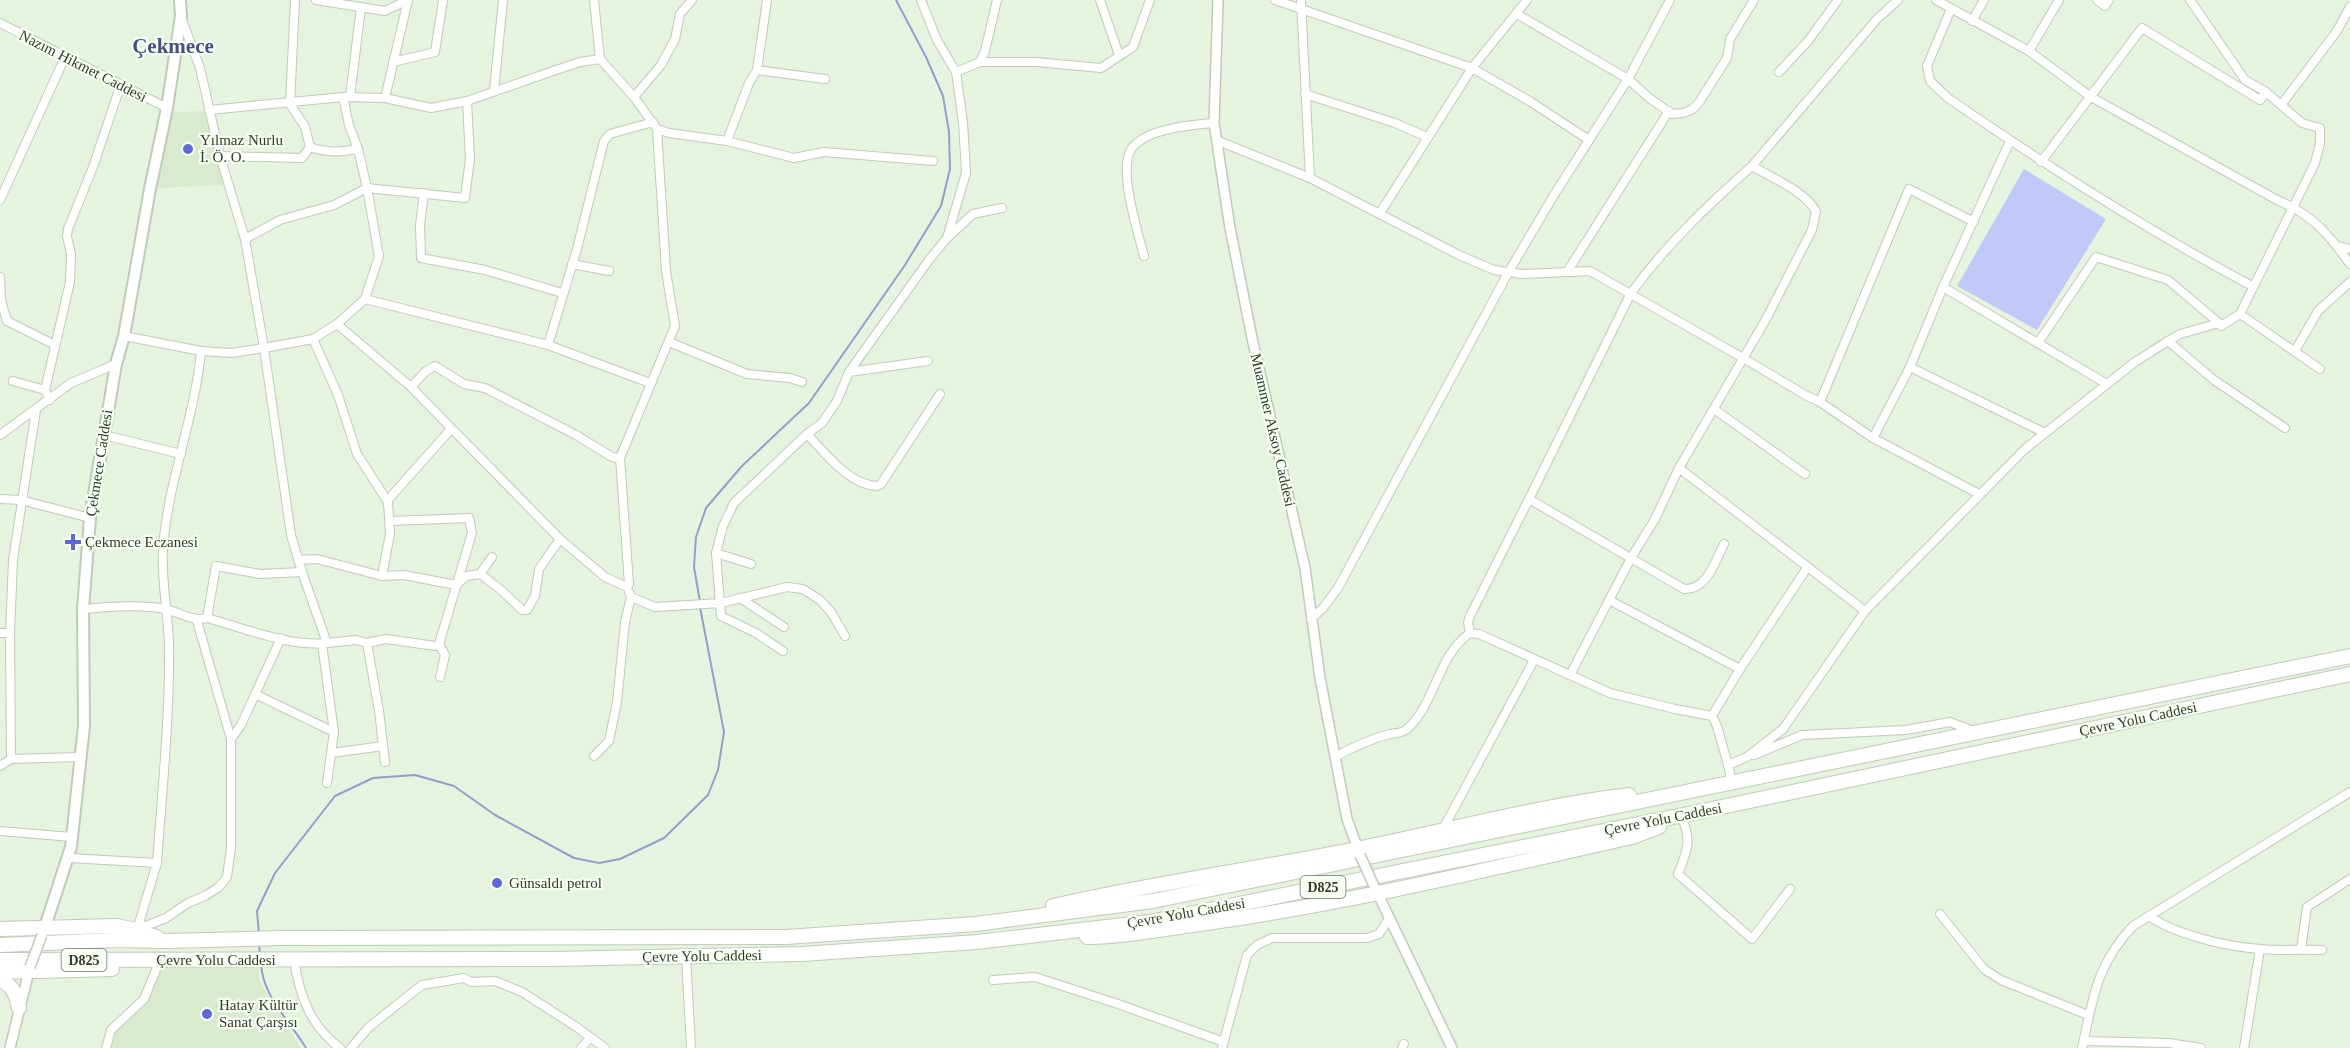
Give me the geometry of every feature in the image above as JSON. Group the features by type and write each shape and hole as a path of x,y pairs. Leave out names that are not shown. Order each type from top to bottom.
{"highway":[{"name":"Çevre Yolu Caddesi","path":"0,945 116,940 282,938 786,937 976,924 1153,901 2350,656"},
{"name":"Çevre Yolu Caddesi","path":"0,960 553,959 802,954 976,942 1149,922 1698,812 2350,674"},
{"path":"976,924 1099,895 1359,852 1443,829 1599,798 1732,782"},
{"path":"976,942 1113,936 1263,915 1632,837 1698,812"},
{"path":"0,929 44,931 116,926 137,930 165,941"},
{"path":"0,972 123,968 164,960"},
{"path":"0,979 9,984 16,995 19,1008"}],"main road":[{"name":"Çekmece Caddesi","path":"44,931 69,858 84,726 83,609 90,518 116,364 124,336 167,108 181,16 180,0"}],"street":[{"path":"295,0 290,104 305,127 310,147"},
{"path":"316,0 385,11 408,0"},
{"path":"385,98 408,0"},
{"path":"393,62 435,52 443,0"},
{"path":"494,91 502,0"},
{"path":"594,0 600,59 655,125 669,133 727,141 794,158 825,152 933,161"},
{"path":"634,97 660,65 675,39 680,14 692,0"},
{"path":"727,141 749,83 757,70 767,0"},
{"path":"921,0 937,40 956,72 963,122 966,173 948,238"},
{"path":"981,62 986,51 997,0"},
{"path":"1100,0 1119,55"},
{"path":"956,72 981,62 1036,62 1101,68 1133,47 1150,0"},
{"name":"Muammer Aksoy Caddesi","path":"1218,0 1214,123 1216,140 1230,228 1252,338 1305,568 1311,619 1347,819 1375,890 1452,1048"},
{"path":"1275,0 1472,68 1531,102 1589,140"},
{"path":"1301,0 1310,178"},
{"path":"1380,213 1472,68 1527,0"},
{"path":"1311,619 1323,608 1338,588 1508,273 1628,79 1670,0"},
{"path":"1517,14 1628,79 1672,114 1683,114 1693,109 1700,101 1727,58 1730,39 1754,0"},
{"path":"1779,72 1808,41 1838,0"},
{"path":"1470,633 1468,622 1470,616 1631,293 1651,265 1703,210 1752,166 1877,19 1898,0"},
{"path":"1936,0 2029,51 2091,97 2279,201 2294,207 2322,227 2350,264"},
{"path":"1971,21 1984,0"},
{"path":"2029,51 2059,0"},
{"path":"2097,0 2105,6 2109,0"},
{"path":"2038,343 2096,257 2168,280 2221,326 2240,314 2315,163 2320,144 2320,128 2302,123 2266,92 2245,80 2190,0"},
{"path":"124,336 201,351 231,353 264,348 313,339 337,324 365,299 378,256 367,188 358,149 348,125 347,97 361,7"},
{"path":"2282,105 2337,31 2350,7"},
{"path":"1951,9 1927,66 1930,81 1948,98 2041,162 2120,212 2252,286"},
{"path":"181,16 200,68 220,156 245,239 264,348 291,535 325,644 334,732 327,783"},
{"name":"Nazım Hikmet Caddesi","path":"0,23 167,108"},
{"path":"2041,162 2142,28 2260,100 2266,92"},
{"path":"0,200 65,57"},
{"path":"209,110 347,97 385,98 431,108 467,101 580,62 600,59"},
{"path":"757,70 825,79"},
{"path":"50,400 45,390 70,282 71,254 67,236 68,229 93,167 121,84"},
{"path":"1305,94 1395,123 1427,136"},
{"path":"245,239 280,220 334,205 367,188 465,198 470,159 467,101"},
{"path":"1567,273 1669,111"},
{"path":"1144,256 1128,185 1127,162 1132,148 1145,137 1179,126 1214,123"},
{"path":"548,345 604,141 610,134 655,125"},
{"path":"594,756 609,741 617,702 625,621 631,597 627,587 629,584 620,458 675,326 666,271 655,125"},
{"path":"1216,140 1310,178 1459,255 1494,270 1508,273 1590,271 1820,402 1873,438 1979,494"},
{"path":"1873,438 1910,367 1943,287 2010,141"},
{"path":"310,147 322,151 339,152 358,149"},
{"path":"220,156 302,158 310,147"},
{"path":"1570,675 1631,558 1655,519 1679,468 1765,321 1812,230 1816,211 1800,194 1752,166"},
{"path":"1820,402 1909,189 1974,222"},
{"path":"424,193 420,225 421,258 485,270 562,293"},
{"path":"783,651 756,633 721,616 716,553 723,526 734,503 807,434 822,423 837,401 849,372 929,260 948,238 973,214 1002,208"},
{"path":"2337,246 2350,249"},
{"path":"572,264 609,271"},
{"path":"0,277 4,323 55,345"},
{"path":"2295,351 2318,311 2350,282"},
{"path":"1943,287 2107,384"},
{"path":"365,299 548,345 650,383"},
{"path":"2240,314 2320,369"},
{"path":"1747,758 1783,729 1865,611 1979,494 2045,433 2107,384 2168,341 2180,334 2219,323"},
{"path":"337,324 411,387 560,539 605,577 627,587"},
{"path":"313,339 338,395 357,454 387,501 390,534 382,576"},
{"path":"2168,341 2214,380 2285,428"},
{"path":"669,342 747,374 790,378 802,382"},
{"path":"137,930 157,864 169,643 162,581 164,546 169,507 198,386 201,351"},
{"path":"849,372 928,361"},
{"path":"0,435 71,383 116,364"},
{"path":"411,387 426,371 435,366 464,384 485,388 576,435 612,457 620,458"},
{"path":"1910,367 2045,433"},
{"path":"13,381 45,390"},
{"path":"807,434 841,469 859,481 877,486 940,394"},
{"path":"11,759 10,633 13,560 36,410"},
{"path":"1714,410 1805,474"},
{"path":"387,501 452,429"},
{"path":"104,435 181,454"},
{"path":"1679,468 1865,611"},
{"path":"0,499 21,500 90,518"},
{"path":"1529,499 1684,589 1701,585 1724,544"},
{"path":"390,521 469,518 472,534 438,644 445,655 440,677"},
{"path":"456,585 467,576 480,574 522,610 526,610 535,596 539,569 560,539"},
{"path":"716,553 751,564"},
{"path":"480,574 492,556"},
{"path":"298,560 317,559 382,576 404,575 456,585"},
{"path":"207,618 216,566 260,574 302,572"},
{"path":"1712,716 1807,567"},
{"path":"631,597 655,607 721,603 787,586 803,589 825,606 845,636"},
{"path":"740,598 784,627"},
{"path":"1609,600 1740,669"},
{"path":"83,609 112,607 165,609 197,621 207,618 281,639 325,644 356,640 367,643 386,639 435,646 438,644"},
{"path":"137,930 166,918 188,903 206,896 219,887 227,877 231,847 231,739 197,621"},
{"path":"0,633 10,633"},
{"path":"1335,756 1370,739 1405,731 1420,715 1449,656 1461,639 1470,633 1479,634 1610,693 1712,716"},
{"path":"231,739 241,725 281,639"},
{"path":"367,643 380,711 385,762"},
{"path":"1443,829 1534,660"},
{"path":"255,694 334,732"},
{"path":"1712,716 1717,726 1732,782"},
{"path":"1728,765 1802,735 1906,730 1950,722 1980,733"},
{"path":"332,753 383,746"},
{"path":"0,766 11,759 79,757"},
{"path":"2200,1048 2169,1043 2083,1044 2088,1015 2102,970 2116,944 2133,926 2349,797"},
{"path":"1682,818 1688,832 1689,846 1678,874 1752,939 1790,890"},
{"path":"0,831 71,837"},
{"path":"69,858 157,864"},
{"path":"2301,949 2307,908 2350,879"},
{"path":"1940,915 1984,969 2001,980 2088,1015"},
{"path":"2149,916 2160,924 2195,937 2260,949 2322,950"},
{"path":"993,980 1035,977 1119,1004 1223,1045 1247,955 1257,945 1272,938 1314,936 1367,938 1379,934 1389,919"},
{"path":"10,1048 30,970 44,931"},
{"path":"2244,1048 2260,949"},
{"path":"686,956 691,1048"},
{"path":"294,959 297,981 308,1010 329,1040 340,1048"},
{"path":"106,1048 111,1030 144,999 164,960"},
{"path":"351,1048 369,1027 422,985 456,978 464,978 471,982 495,981 522,992 605,1048"},
{"path":"581,1048 590,1038"}],"shaded area":[{"name":"Yılmaz Nurlu İ. Ö. O.","path":"204,111 227,185 152,188 168,113"},
{"path":"2024,169 2106,219 2037,330 1957,286"},
{"name":"Hatay Kültür Sanat Çarşısı","path":"258,962 259,981 301,1048 111,1048 115,1031 148,1001 162,964"}],"waterway":[{"path":"700,602 694,567 696,537 706,508 742,466 809,403 905,265 941,206 950,169 949,132 943,96 926,57 896,0"},
{"path":"259,934 257,911 275,873 335,796 373,778 415,775 454,786 495,815 574,858 599,863 620,859 664,838 708,795 718,770 724,732 700,607"},
{"path":"259,943 260,955"},
{"path":"261,964 266,987 306,1048"}],"place":[{"name":"Yılmaz Nurlu İ. Ö. O.","path":"188,149"},
{"name":"Çekmece Eczanesi","path":"73,542"},
{"name":"Günsaldı petrol","path":"497,883"},
{"name":"Hatay Kültür Sanat Çarşısı","path":"207,1014"}],"district":[{"name":"Çekmece","path":"173,46"}]}
